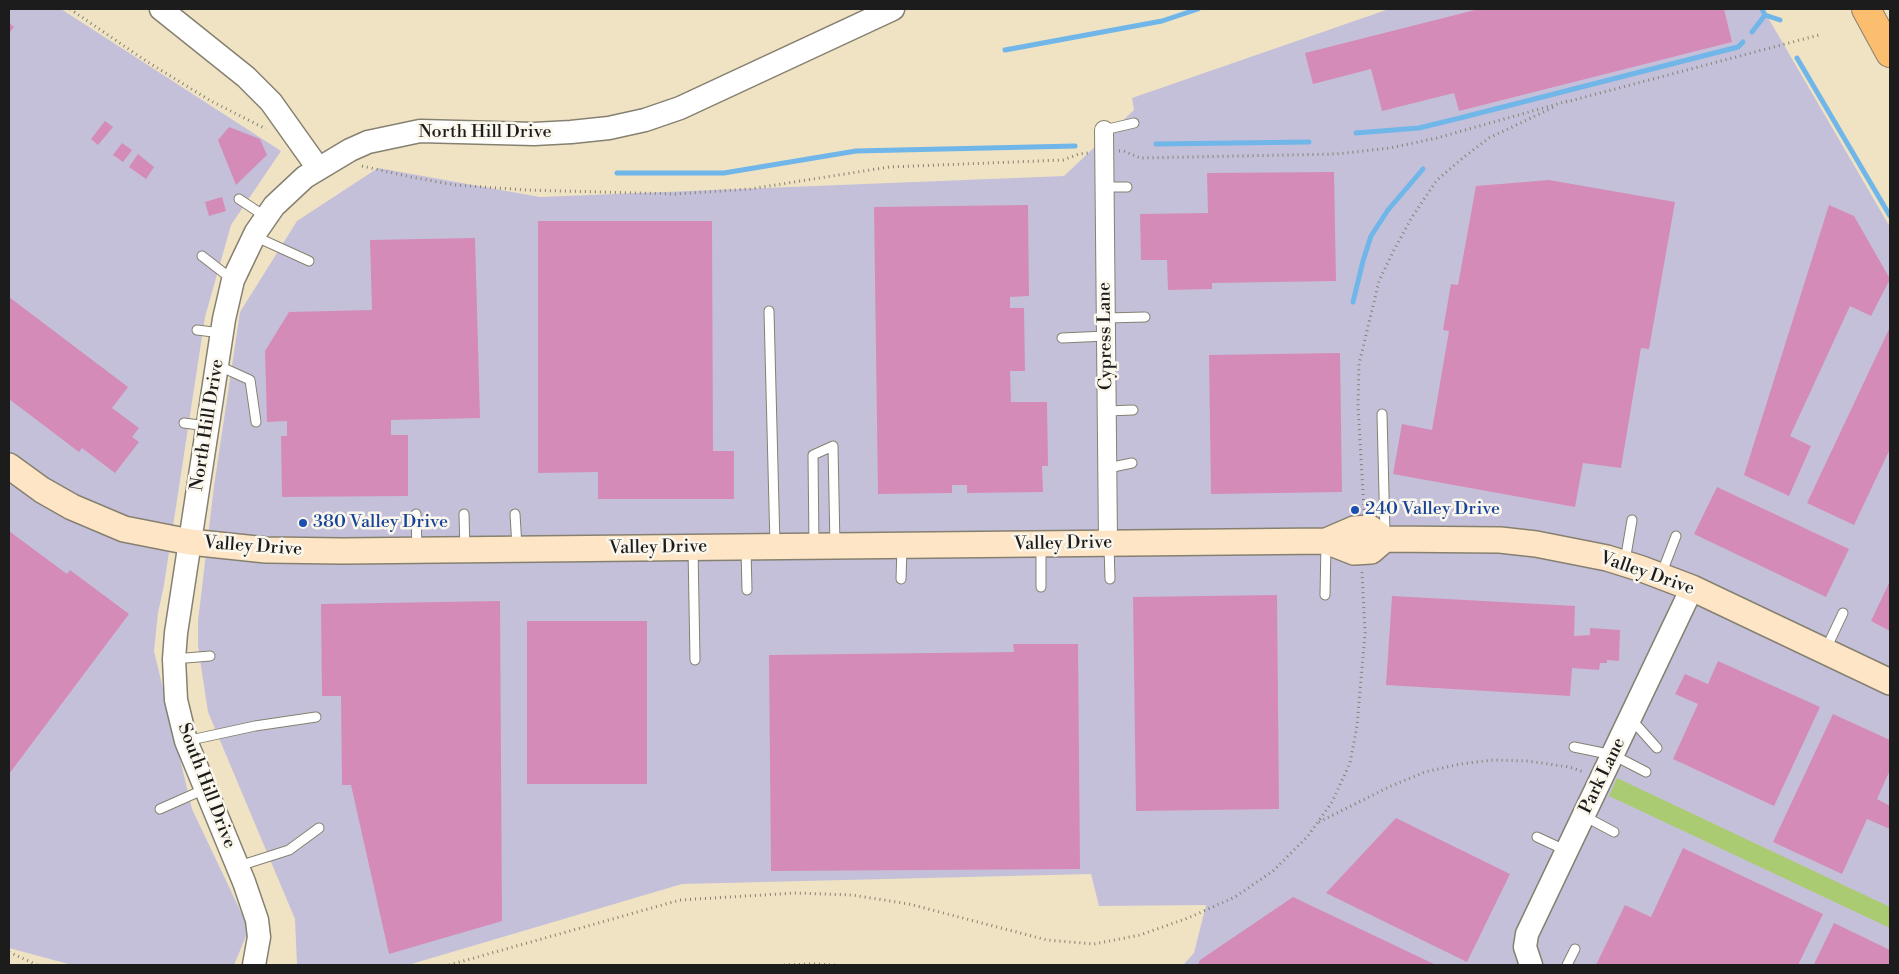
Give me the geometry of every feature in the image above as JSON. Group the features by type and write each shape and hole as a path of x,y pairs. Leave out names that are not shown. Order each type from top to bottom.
{"main road":[{"path":"1866,9 1890,54"},
{"name":"Valley Drive","path":"9,466 58,499 97,519 124,529 190,542 246,549 286,551 465,550 1326,541 1354,529 1370,528 1386,539 1456,539 1517,542 1572,550 1624,563 1660,575 1692,588 1890,682"}],"street":[{"path":"160,9 246,77 271,102 318,168"},
{"name":"North Hill Drive","path":"190,542 222,333 233,280 253,236 266,217 294,186 318,168 368,142 420,131 534,134 609,128 645,120 680,108 893,9"},
{"name":"Cypress Lane","path":"1104,130 1108,543"},
{"name":"South Hill Drive","path":"190,542 176,633 174,660 176,700 186,742 238,866 257,920 259,937 254,965"},
{"name":"Park Lane","path":"1531,965 1525,948 1527,934 1692,588"}],"lane":[{"path":"1104,130 1134,123"},
{"path":"1105,187 1127,187"},
{"path":"239,199 266,217"},
{"path":"253,236 309,261"},
{"path":"202,256 233,280"},
{"path":"769,311 775,547"},
{"path":"1106,318 1145,317"},
{"path":"197,330 222,333"},
{"path":"1062,338 1106,336"},
{"path":"217,365 250,380 256,422"},
{"path":"1107,411 1133,410"},
{"path":"1382,414 1386,539"},
{"path":"184,423 207,426"},
{"path":"833,446 824,546 813,455 833,446"},
{"path":"1108,468 1132,463"},
{"path":"416,514 417,550"},
{"path":"464,514 465,550"},
{"path":"515,514 517,549"},
{"path":"1624,563 1632,520"},
{"path":"1660,575 1676,536"},
{"path":"1325,595 1326,541"},
{"path":"1108,543 1110,579"},
{"path":"1041,587 1042,544"},
{"path":"901,579 902,545"},
{"path":"746,547 748,590"},
{"path":"693,548 695,660"},
{"path":"1825,651 1843,613"},
{"path":"174,660 210,656"},
{"path":"186,742 255,726 316,718"},
{"path":"1631,719 1657,748"},
{"path":"1574,747 1613,755 1646,772"},
{"path":"160,809 205,789"},
{"path":"1584,816 1614,832"},
{"path":"238,866 289,850 318,828"},
{"path":"1537,837 1567,851"},
{"path":"1567,965 1575,949"}],"path":[{"path":"70,9 146,61 211,101 268,130"},
{"path":"360,166 456,185 526,190 675,194 750,189 889,167 1063,160 1079,154 1104,152 1124,151 1140,158 1336,154 1381,149 1437,138 1568,101 1819,36"},
{"path":"1364,510 1358,406 1359,364 1379,281 1394,250 1412,217 1437,180 1489,138 1568,101"},
{"path":"449,965 680,900 796,893 852,895 909,904 1047,940 1094,944 1140,936 1188,918 1235,896 1272,871 1308,836 1332,802 1350,763 1358,726 1365,633 1362,571"},
{"path":"1319,822 1391,786 1425,772 1460,764 1493,760 1528,760 1569,767 1602,778"},
{"path":"9,952 37,965"},
{"path":"784,965 837,965"}],"shaded area":[{"path":"9,9 61,9 281,151 231,225 205,317 164,585 158,613 154,651 192,809 249,929 234,965 72,965 9,948"},
{"path":"1389,9 1763,9 1890,227 1890,965 1183,965 1194,953 1206,905 1099,906 1091,874 682,884 408,965 297,965 295,919 208,712 198,646 198,621 214,486 240,312 297,221 378,168 540,197 1064,176 1134,110 1132,98"}],"green space":[{"path":"1617,778 1890,907 1890,928 1609,796"}],"building":[{"path":"1479,9 1724,9 1732,42 1459,111 1454,93 1382,111 1371,69 1313,84 1305,53"},
{"path":"9,23 14,27 9,33"},
{"path":"105,121 113,127 98,145 91,139"},
{"path":"229,127 260,139 267,155 236,185 218,140"},
{"path":"122,143 132,150 123,162 113,155"},
{"path":"138,154 154,167 146,179 129,167"},
{"path":"1334,172 1336,281 1212,283 1212,289 1168,290 1167,260 1141,260 1140,214 1208,213 1207,173"},
{"path":"1549,180 1675,202 1649,349 1641,348 1621,468 1583,463 1575,507 1393,474 1402,424 1432,430 1449,331 1443,330 1451,284 1458,285 1476,186"},
{"path":"222,197 226,211 209,216 205,202"},
{"path":"1028,205 1029,296 1010,297 1010,308 1024,308 1025,371 1010,371 1011,402 1047,402 1048,466 1042,466 1043,492 967,493 967,485 952,485 952,493 878,494 874,207"},
{"path":"1829,205 1854,216 1890,279 1871,316 1850,306 1790,436 1811,446 1789,496 1744,475"},
{"path":"538,221 712,221 713,451 734,451 734,499 598,499 598,472 538,473"},
{"path":"475,238 480,418 391,420 391,435 408,435 408,496 282,497 281,436 287,436 287,421 267,422 265,351 289,312 372,310 370,240"},
{"path":"9,297 128,387 112,408 139,428 132,437 139,442 115,473 82,448 79,452 9,399"},
{"path":"1890,327 1890,449 1854,525 1807,503"},
{"path":"1340,353 1342,492 1211,494 1209,355"},
{"path":"1717,487 1849,549 1826,597 1694,534"},
{"path":"9,531 67,574 70,570 129,614 9,774"},
{"path":"1890,581 1890,631 1871,621"},
{"path":"1277,595 1279,809 1136,811 1133,597"},
{"path":"1392,596 1575,606 1574,636 1590,635 1590,628 1620,630 1619,661 1607,660 1607,663 1600,663 1599,670 1572,668 1570,696 1386,685"},
{"path":"500,601 502,921 389,954 351,785 342,785 341,696 322,696 321,604"},
{"path":"527,621 647,621 647,784 527,784"},
{"path":"1013,644 1078,644 1080,869 771,871 769,655 1014,652"},
{"path":"1718,661 1820,707 1774,806 1673,759 1698,704 1675,694 1685,674 1708,684"},
{"path":"1833,714 1890,740 1890,770 1877,799 1890,806 1890,829 1867,819 1842,874 1773,842"},
{"path":"1396,818 1510,874 1467,962 1326,893"},
{"path":"1683,848 1823,914 1798,965 1596,965 1625,905 1651,917"},
{"path":"1293,897 1436,965 1198,965 1200,960"},
{"path":"1834,923 1890,950 1890,965 1814,964"}],"waterway":[{"path":"1005,50 1162,21 1198,9"},
{"path":"1762,9 1765,15 1780,20"},
{"path":"1752,32 1765,15"},
{"path":"1356,133 1419,128 1738,47 1743,42"},
{"path":"1797,58 1890,216"},
{"path":"1156,144 1309,142"},
{"path":"617,173 724,173 856,151 1075,146"},
{"path":"1353,302 1371,236 1388,210 1423,169"}],"place":[{"name":"240 Valley Drive","path":"1355,510"},
{"name":"380 Valley Drive","path":"303,523"}]}
